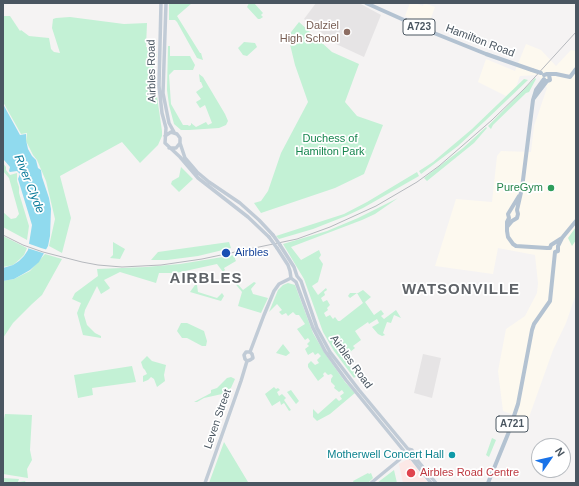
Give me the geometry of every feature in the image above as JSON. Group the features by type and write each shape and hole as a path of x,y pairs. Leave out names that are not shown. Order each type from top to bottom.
{"main road":[{"name":"Airbles Road","path":"161,3 159,86 162,113 166,128 164,138 165,143 198,178 248,216 271,236"},
{"name":"Airbles Road","path":"166,3 163,93 169,123 174,132 179,136 185,158 197,172 214,186 240,203 260,220 294,267 317,328 330,352 431,483"},
{"name":"Hamilton Road","path":"366,3 424,29 486,54 532,70 544,77 546,74 556,74 570,77 576,69"},
{"path":"511,220 516,220 518,216 517,210 521,193 533,100 536,90 544,77 550,79 549,75"},
{"path":"164,138 168,133 174,132"},
{"path":"170,148 176,148 180,143"},
{"path":"511,220 508,212 512,209 521,193"},
{"path":"512,209 517,210"},
{"path":"511,220 507,227 508,237 513,244 542,248 556,244 558,246"},
{"name":"A721","path":"488,483 513,420 520,398 534,324 550,301 555,252 558,249 562,238 576,221"},
{"name":"A721","path":"551,246 562,238"},
{"name":"Airbles Road","path":"278,246 288,265 318,339 325,351 346,380 408,454 436,483"},
{"path":"551,246 551,251 555,252"},
{"path":"250,352 246,352 244,355 247,361 253,358 250,352 274,291 279,284 292,278 294,273 297,275"},
{"name":"Leven Street","path":"205,483 247,361"},
{"path":"372,483 408,454"}],"shaded area":[{"name":"Dalziel High School","path":"316,3 359,3 381,15 364,57 336,44 304,19"},
{"path":"410,3 423,6 424,3 435,7 428,26 405,16"},
{"path":"526,44 541,50 556,66 571,50 576,51 576,294 566,323 553,350 528,420 503,411 498,371 506,329 525,316 537,293 538,283 535,255 498,248 493,274 435,266 456,199 492,202 497,156 501,151 531,152 534,126 547,88 538,75 520,76 516,87 506,96 478,82 486,59 515,71"},
{"path":"423,354 441,358 432,398 414,393"},
{"name":"Airbles Road Centre","path":"406,460 410,460 428,483 403,483 399,464"}],"green space":[{"path":"169,3 192,3 177,16 201,53 203,60 197,58 177,22 175,20 169,20"},
{"path":"249,3 254,3 263,13 261,15 263,17 258,19 247,7"},
{"path":"3,10 4,16 10,16 20,31 21,30 29,36 49,38 51,49 54,52 60,53 52,28 53,19 70,17 124,24 147,23 146,47 150,48 150,53 157,54 153,68 162,131 162,136 158,145 140,163 122,142 60,176 71,218 62,253 49,246 55,219 46,181 37,160 26,141 27,133 21,134 3,102"},
{"name":"Duchess of Hamilton Park","path":"299,22 332,52 359,64 345,102 357,116 383,125 364,174 335,188 261,213 254,203 261,201 268,191 281,153 308,102 295,65 288,36"},
{"path":"244,42 255,43 257,47 247,56 243,55 238,48"},
{"path":"168,46 170,46 170,56 190,56 195,65 193,70 174,70 169,75 171,104 183,125 189,126 191,123 196,127 206,122 208,125 212,123 205,105 200,108 196,102 201,99 196,92 203,87 200,82 199,74 203,77 225,114 228,121 226,125 219,128 181,130 174,124 167,90"},
{"path":"535,78 536,79 529,92 526,93 493,125 491,129 488,126"},
{"path":"524,79 528,80 458,146 421,174 419,171 433,162 472,129"},
{"path":"486,127 487,128 474,143 427,181 424,178 463,148"},
{"path":"3,163 10,175 17,173 19,193 29,226 27,240 3,227 3,212 11,219 16,218 19,214 9,178 3,171"},
{"path":"181,167 193,179 179,192 171,184 172,181 179,177"},
{"path":"417,172 419,176 346,216 313,229 279,239 276,236 344,214"},
{"path":"398,198 375,214 362,220 291,247 301,260 319,250 321,255 319,258 323,264 318,282 312,286 318,295 326,288 327,290 324,292 325,295 321,298 323,302 327,300 330,305 327,308 328,310 324,313 326,317 330,315 333,319 335,317 338,321 340,321 363,303 357,293 363,290 371,297 365,302 374,315 381,310 384,314 381,316 384,319 396,310 401,318 394,315 391,323 387,322 383,333 385,335 382,336 372,327 379,323 377,319 369,324 368,322 355,331 361,340 353,346 355,348 343,358 354,372 356,371 358,374 354,378 334,351 323,332 304,279 283,244 327,231 358,218"},
{"path":"576,227 576,240 572,246 568,238"},
{"path":"3,236 27,248 24,255 13,265 3,267"},
{"path":"113,242 125,249 120,259 110,258 113,255"},
{"path":"229,242 231,248 198,256 167,260 151,260 158,252"},
{"path":"45,254 62,259 42,295 13,323 3,338 3,281 14,279 30,271"},
{"path":"235,255 236,261 224,268 225,270 223,272 217,264 176,273 159,273 156,283 120,272 104,280 110,288 101,294 97,286 84,315 87,325 95,333 101,336 101,338 83,335 77,313 81,303 72,299 75,293 98,276 97,269 180,264"},
{"path":"234,280 243,290 254,282 256,283 251,289 253,294 268,298 261,313 238,306 242,292 233,281"},
{"path":"288,283 295,285 313,333 324,352 345,382 355,393 330,414 317,421 313,417 313,409 318,414 336,398 339,401 342,399 340,396 344,393 342,390 339,392 334,388 335,386 331,382 333,376 331,374 328,375 325,372 323,374 324,376 318,381 308,367 308,364 311,361 315,365 319,363 317,360 321,356 318,353 315,355 313,352 308,355 305,349 309,346 307,344 310,341 308,338 305,340 297,329 305,324 299,315 296,315 293,312 288,316 286,313 282,315 279,312 282,310 277,304 269,312 278,290 283,285"},
{"path":"195,285 197,285 198,292 217,298 222,293 224,296 221,301 190,292"},
{"path":"350,293 357,293 350,298 348,296"},
{"path":"181,323 187,323 204,331 207,341 206,346 202,346 187,338 182,338 177,331"},
{"path":"283,344 290,353 286,356 276,353"},
{"path":"147,356 152,361 166,365 164,375 165,381 157,387 154,379 151,377 143,382 143,376 147,374 141,362"},
{"path":"132,366 136,382 92,388 93,395 78,398 74,375"},
{"path":"231,377 235,379 231,388 222,394 194,402 211,393 211,390 217,388 227,378"},
{"path":"274,387 280,390 277,392 279,396 282,394 286,398 284,400 291,410 289,411 284,403 281,405 280,401 272,406 265,394"},
{"path":"291,390 299,401 296,404 287,392"},
{"path":"5,414 32,415 30,450 32,460 27,469 28,478 3,474 3,424"},
{"path":"492,438 496,440 489,457 486,455"},
{"path":"224,442 248,482 209,483"},
{"path":"394,470 397,483 377,483"},
{"path":"368,473 371,473 373,478 368,483 354,483 353,481"},
{"path":"3,478 19,479 18,482 25,481 26,483 3,483"}],"water":[{"name":"River Clyde","path":"3,104 20,135 26,134 28,149 36,160 38,168 41,170 51,209 48,246 39,262 30,270 14,279 3,281 3,268 13,265 19,261 28,250 32,225 18,179 20,174 17,171 10,172 10,167 4,160"}],"pier":[{"path":"27,243 48,250 46,254 27,248"}],"railway":[{"path":"3,235 23,245 43,252 82,262 122,267 161,265 202,259 297,239 330,227 376,206 417,182 439,166 492,120 524,89 576,32"}],"place":[{"name":"Dalziel High School","path":"347,32"},
{"name":"PureGym","path":"551,188"},
{"name":"Airbles","path":"226,253"},
{"name":"Motherwell Concert Hall","path":"452,455"},
{"name":"Airbles Road Centre","path":"411,473"}],"district":[{"name":"AIRBLES","path":"206,279"},
{"name":"WATSONVILLE","path":"461,290"}]}
